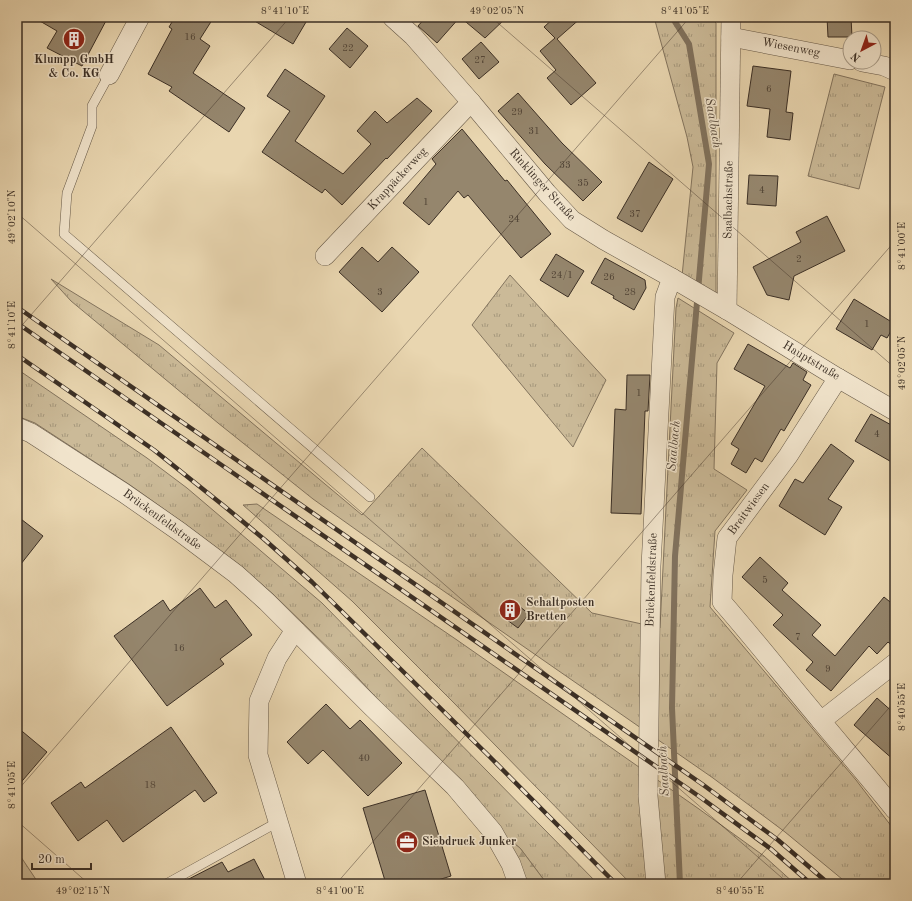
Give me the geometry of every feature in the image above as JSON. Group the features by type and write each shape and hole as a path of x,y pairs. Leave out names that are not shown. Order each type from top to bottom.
{"street":[{"path":"109,75 140,17"},
{"name":"Rinklinger Straße","path":"392,17 414,36 547,193 572,220 604,240 724,308"},
{"name":"Saalbachstraße","path":"724,308 731,17"},
{"name":"Wiesenweg","path":"731,37 842,58"},
{"path":"882,66 895,71"},
{"name":"Krappäckerweg","path":"325,256 471,102"},
{"name":"Brückenfeldstraße","path":"656,884 648,796 652,566 665,297 677,281"},
{"name":"Hauptstraße","path":"724,308 895,411"},
{"name":"Breitwiesen","path":"838,378 788,456 727,538 722,602 865,772 895,810"},
{"name":"Brückenfeldstraße","path":"17,427 31,433 63,453 180,532 236,574 267,602 455,787 493,832 511,864 518,884"},
{"path":"295,630 277,658 259,701 258,755 297,884"},
{"path":"821,721 895,663"}],"lane":[{"path":"109,75 92,106 92,126 67,193 64,234 370,497"},
{"path":"166,884 278,822"}],"green space":[{"path":"654,17 710,17 716,23 716,294 682,276 693,167 687,137"},
{"path":"834,74 885,87 859,189 808,176"},
{"path":"510,275 606,380 573,447 472,325"},
{"path":"51,279 159,345 362,515 422,448 592,613 660,628 676,308 678,298 734,333 717,363 714,469 747,490 715,531 710,607 856,780 895,831 895,884 848,884 785,832 713,778 313,499 218,423 71,301"},
{"path":"17,369 147,458 187,488 322,603 598,884 547,884 520,848 497,830 349,668 275,596 241,566 130,485 35,423 17,416"},
{"path":"257,504 457,640 699,809 764,856 795,884 631,884 352,601 243,505"},
{"path":"497,830 520,848 547,884 521,884"},
{"path":"17,851 39,884 17,884"}],"building":[{"name":"Klumpp GmbH & Co. KG","path":"33,17 108,17 82,66 47,48 57,31"},
{"path":"175,17 214,17 200,39 210,46 193,73 245,108 229,132 169,91 172,87 148,74 172,29 169,27"},
{"path":"248,17 309,17 293,44"},
{"path":"426,17 460,17 437,43 418,26"},
{"path":"460,17 507,17 485,38"},
{"path":"555,17 582,17 557,39 596,83 571,105 547,78 556,70 540,51 555,38 544,27"},
{"path":"827,17 851,17 852,30 842,30 842,37 828,37"},
{"path":"347,28 368,46 350,68 329,49"},
{"path":"481,42 499,62 479,79 462,59"},
{"path":"753,66 791,71 786,112 793,113 790,140 767,137 770,109 747,106"},
{"path":"285,69 325,96 295,141 343,174 371,144 357,131 375,111 387,123 417,98 432,111 342,205 325,189 322,193 262,152 290,111 267,96"},
{"path":"518,93 562,143 602,182 583,201 545,164 498,111"},
{"path":"462,129 505,181 507,180 551,234 521,258 468,195 464,198 458,191 429,225 403,203 436,164 432,159"},
{"path":"649,162 673,179 642,232 617,218"},
{"path":"749,175 778,176 776,206 747,204"},
{"path":"827,216 845,251 794,276 789,300 767,295 753,267 801,242 796,232"},
{"path":"362,247 378,262 392,247 419,272 382,312 339,272"},
{"path":"556,254 584,271 568,297 540,280"},
{"path":"605,258 645,280 646,288 634,310 613,298 614,296 591,283"},
{"path":"854,299 895,324 887,338 881,335 872,350 836,329"},
{"path":"748,344 790,368 793,363 807,372 803,380 811,385 784,431 781,429 762,462 755,458 746,473 731,464 739,449 731,444 765,386 734,369"},
{"path":"627,375 650,375 648,411 645,411 641,514 611,513 615,409 626,410"},
{"path":"871,414 895,427 895,464 855,441"},
{"path":"831,444 854,461 828,499 842,507 825,535 779,506 795,479 803,483"},
{"path":"17,516 43,536 17,569"},
{"path":"760,557 788,583 782,590 821,625 812,635 835,656 884,597 895,606 895,648 888,642 877,654 869,646 831,691 806,670 813,662 773,625 783,615 742,577"},
{"path":"200,588 215,608 226,600 252,635 220,659 224,664 167,706 114,636 163,600 170,611"},
{"name":"Schaltposten Bretten","path":"514,602 529,614 518,628 503,617"},
{"path":"877,698 895,714 895,761 854,725"},
{"path":"326,704 350,729 360,720 402,763 368,796 323,750 308,764 287,742"},
{"path":"17,727 47,752 17,787"},
{"path":"171,727 217,793 204,802 195,790 123,842 107,820 78,841 51,803 81,782 85,788"},
{"name":"Siebdruck Junker","path":"425,790 451,876 425,884 386,884 363,808"},
{"path":"254,859 267,884 179,884 222,862 228,872"}],"waterway":[{"name":"Saalbach","path":"672,17 689,44 709,164 675,556 672,708 680,884"}],"railway":[{"path":"17,307 702,784 778,840 829,884"},
{"path":"17,323 700,797 771,849 811,884"},
{"path":"17,355 154,450 265,540 312,582 489,756 616,884"}],"place":[{"name":"Klumpp GmbH & Co. KG","path":"74,39"},
{"name":"Schaltposten Bretten","path":"510,610"},
{"name":"Siebdruck Junker","path":"407,842"}]}
